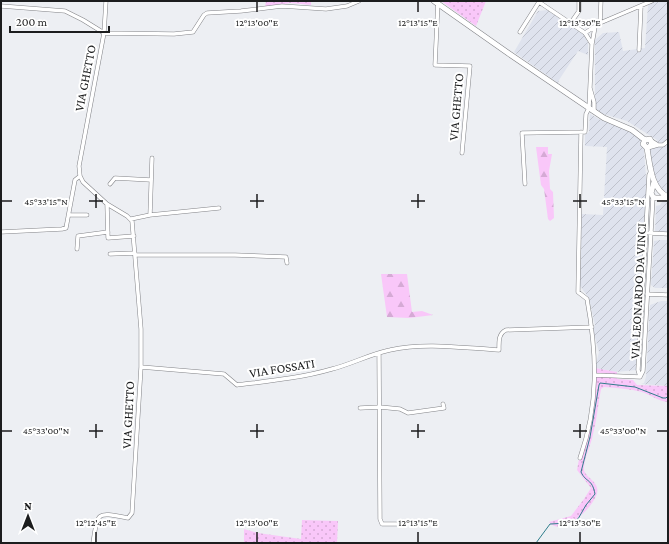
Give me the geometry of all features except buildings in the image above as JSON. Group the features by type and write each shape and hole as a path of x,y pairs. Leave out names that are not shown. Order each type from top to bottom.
{"main road":[{"path":"437,2 508,54 594,112 632,130 652,143 649,147 657,194 668,197"},
{"path":"648,140 643,144 649,147"}],"street":[{"path":"1,6 65,11 104,33 106,1"},
{"name":"VIA GHETTO","path":"1,232 66,228 75,180 80,176 79,166 104,33 188,33 193,32 204,15 207,13 282,6 326,9 347,6 359,1"},
{"path":"520,32 538,1 585,33 592,44"},
{"path":"570,24 578,11 579,1"},
{"path":"600,23 601,1"},
{"path":"585,33 600,23 652,1"},
{"name":"VIA GHETTO","path":"437,2 435,66 470,66 462,153"},
{"path":"639,50 643,4"},
{"path":"525,184 522,133 585,132 592,44 595,26"},
{"path":"589,85 594,102 594,112"},
{"path":"580,458 592,414 595,375 592,327 587,299 578,292 581,132"},
{"path":"648,140 658,145"},
{"path":"649,147 658,145 663,146 668,141"},
{"path":"150,214 152,158"},
{"path":"595,375 640,377 638,370 642,294 649,175 652,169"},
{"path":"80,176 84,182 107,204 131,219 150,214 219,208"},
{"path":"110,184 115,178 151,180"},
{"name":"VIA LEONARDO DA VINCI","path":"640,377 643,371 653,206 657,194"},
{"path":"107,204 108,238 134,236"},
{"path":"68,215 87,216"},
{"name":"VIA GHETTO","path":"93,543 97,521 100,516 106,514 128,518 132,513 141,368 141,329 138,306 134,236 131,219"},
{"path":"77,249 78,236 108,232"},
{"path":"646,233 668,234"},
{"path":"110,254 235,254 279,256 286,257 287,263"},
{"path":"642,294 668,295"},
{"name":"VIA FOSSATI","path":"141,368 224,374 237,385 314,374 334,369 390,350 414,347 438,347 499,350 501,332 506,330 592,327"},
{"path":"379,354 380,520 382,524 398,524"},
{"path":"360,408 380,407 400,409 408,413 444,408 443,404"}],"shaded area":[{"path":"655,1 668,1 668,233 660,233 655,231 656,206 660,205 664,199 655,178 651,160 650,149 657,140 627,121 600,113 595,106 595,40 603,33 619,32 623,51 645,48 648,5"},
{"path":"547,10 584,35 588,43 588,55 578,51 558,83 514,52 538,11"},
{"path":"590,114 599,119 634,132 643,139 647,189 636,370 617,372 595,368 599,352 593,330 595,325 589,298 580,286 582,214 603,215 607,147 585,146 585,135 589,132"},
{"path":"668,240 668,288 655,288 651,285 654,241"},
{"path":"661,301 668,301 668,386 641,384 644,383 646,377 650,305"}],"green space":[{"path":"266,1 311,1 311,5 290,3 265,8"},
{"path":"441,1 486,1 476,26"},
{"path":"536,147 548,147 548,154 552,154 549,171 550,189 553,192 554,218 550,221 548,219 544,189 541,185"},
{"path":"381,274 407,274 412,312 422,311 433,315 409,318 387,317"},
{"path":"595,368 617,372 617,379 633,380 637,385 668,386 668,402 637,391 604,387 601,389 591,442 584,467 584,471 597,487 596,496 588,508 576,520 561,527 555,526 549,522 571,516 591,488 577,470 580,454 588,433"},
{"path":"302,520 338,521 337,543 244,543 244,529 258,533 301,539"}],"waterway":[{"path":"536,543 550,524 569,523 578,519 586,505 595,494 591,483 581,472 590,437 600,383 635,387 663,398 668,396"}]}
